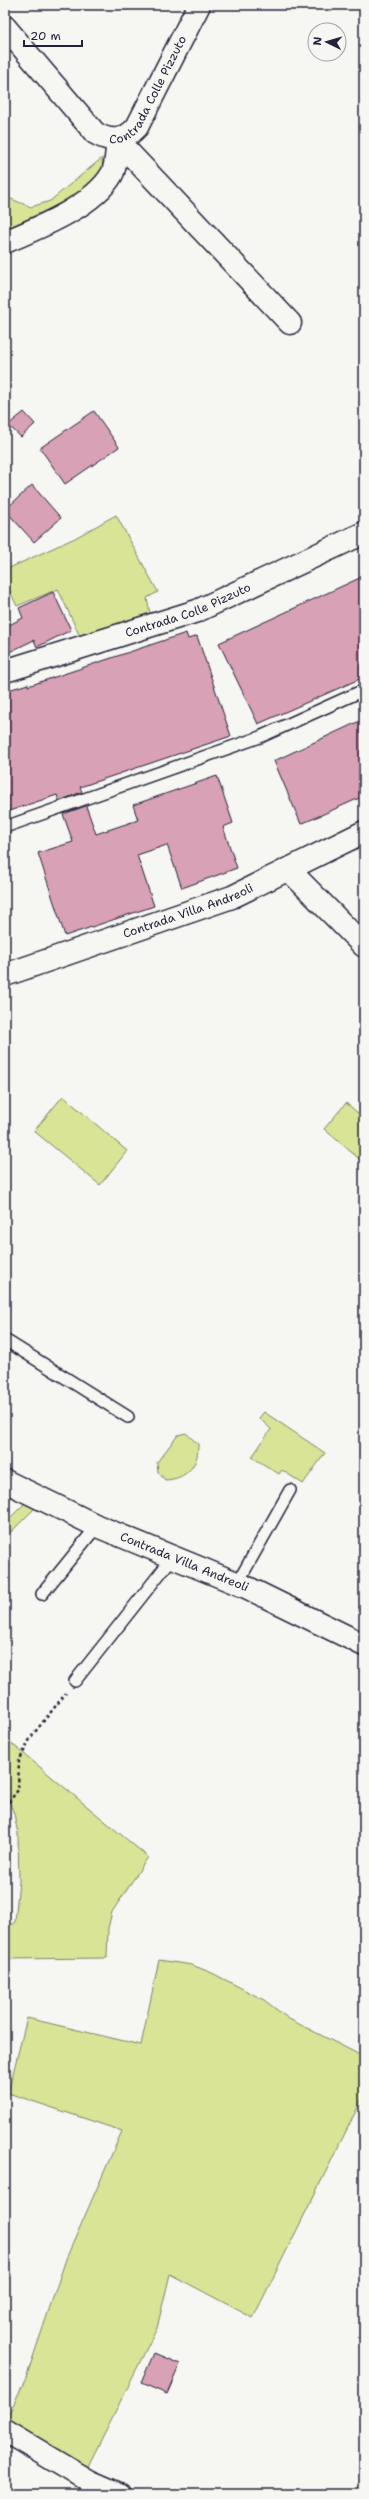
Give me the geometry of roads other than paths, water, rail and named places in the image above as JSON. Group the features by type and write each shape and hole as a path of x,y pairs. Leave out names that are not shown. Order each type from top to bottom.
{"street":[{"name":"Contrada Colle Pizzuto","path":"5,27 95,133 104,139 118,141 129,136 137,127 199,5"},
{"path":"5,242 39,228 90,199 112,173 118,141"},
{"path":"118,141 290,323"},
{"name":"Contrada Colle Pizzuto","path":"5,671 198,610 364,534"},
{"name":"Contrada Villa Andreoli","path":"5,975 232,897 364,832"},
{"path":"288,869 364,946"},
{"name":"Contrada Villa Andreoli","path":"5,1481 97,1526 237,1584 364,1645"},
{"path":"5,2431 89,2481 118,2494"}],"lane":[{"path":"5,827 260,736 364,690"},
{"path":"5,1340 128,1417"},
{"path":"237,1584 290,1490"},
{"path":"42,1594 97,1526"},
{"path":"75,1681 173,1557"}]}
